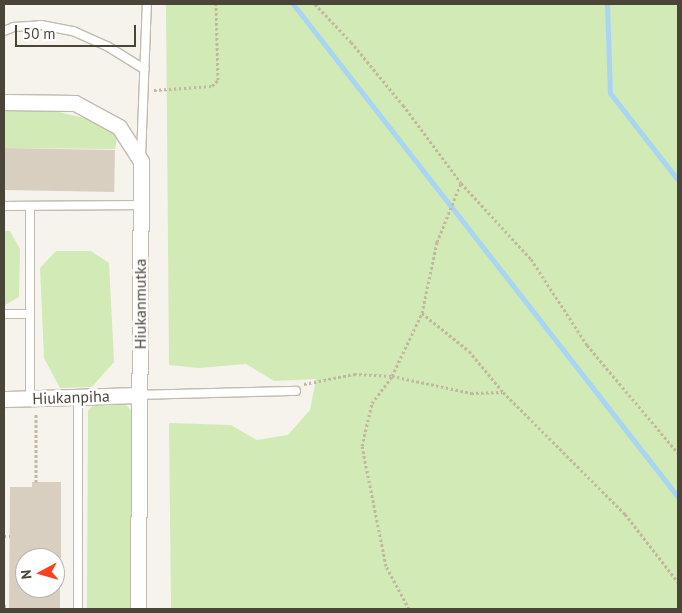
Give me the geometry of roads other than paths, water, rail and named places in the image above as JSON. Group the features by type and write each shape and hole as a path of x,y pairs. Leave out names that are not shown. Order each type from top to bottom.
{"street":[{"path":"4,102 76,103 120,127 141,161"},
{"name":"Hiukanmutka","path":"138,609 141,161"},
{"name":"Hiukanpiha","path":"4,399 139,395"}],"lane":[{"path":"141,161 147,4"},
{"path":"4,31 14,27 41,25 72,31 107,46 144,69"},
{"path":"4,206 141,205"},
{"path":"30,206 30,314 33,398"},
{"path":"4,314 30,314"},
{"path":"139,395 296,391"},
{"path":"78,396 78,609"}],"waterway":[{"path":"293,4 678,497"},
{"path":"607,4 610,93 678,180"}]}
